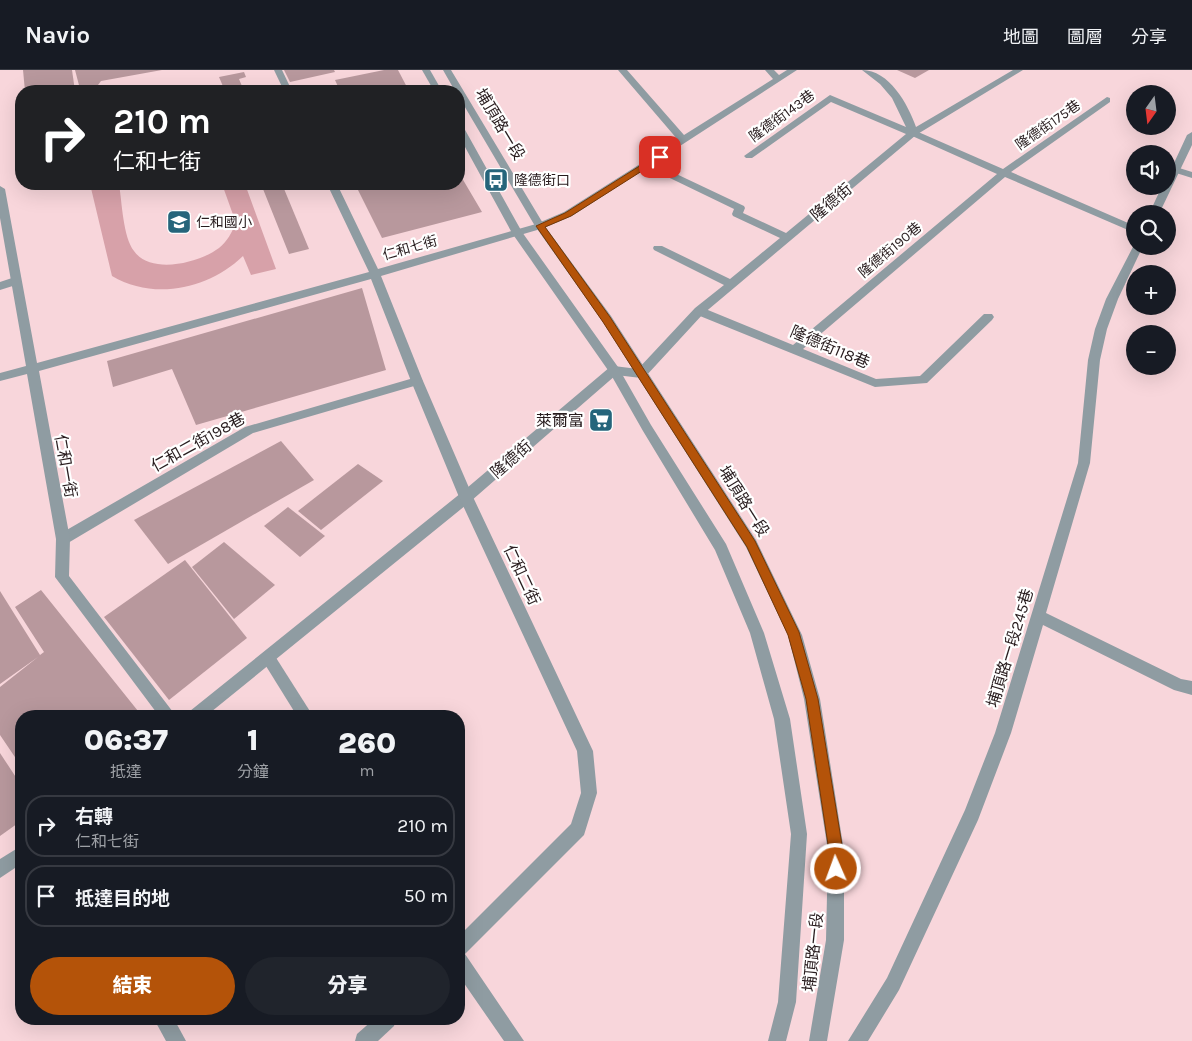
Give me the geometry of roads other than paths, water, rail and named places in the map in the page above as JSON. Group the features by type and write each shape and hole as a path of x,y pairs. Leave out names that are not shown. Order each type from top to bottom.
{"street":[{"path":"278,70 285,85"},
{"path":"426,70 435,85"},
{"name":"埔頂路一段","path":"447,70 456,85"},
{"path":"622,70 684,141"},
{"path":"769,70 778,79"},
{"name":"仁和七街","path":"0,377 375,274 540,226 568,214 793,70"},
{"path":"866,70 890,88 902,103 913,133 1126,226"},
{"name":"隆德街","path":"641,374 699,311 913,133 1019,70"},
{"name":"隆德街143巷","path":"749,156 830,98 913,133"},
{"name":"埔頂路一段","path":"465,100 540,226 607,319 751,544 794,635 812,699 836,851 835,940 818,1041"},
{"name":"隆德街175巷","path":"1004,173 1108,100"},
{"path":"1192,135 1176,170 1192,175"},
{"name":"埔頂路一段","path":"465,139 517,233 614,370 647,428 721,548 757,634 782,719 799,834 787,1002 778,1041"},
{"path":"648,164 740,208 737,214 788,238"},
{"name":"隆德街190巷","path":"796,350 1004,173"},
{"name":"仁和一街","path":"0,189 15,281 63,539 62,577 163,710"},
{"name":"仁和二街","path":"335,190 375,274 417,381 466,497 585,751 589,793 578,829 465,942"},
{"path":"658,248 731,284"},
{"name":"埔頂路一段245巷","path":"857,1041 893,984 972,814 1003,733 1084,464 1094,360 1101,329 1112,299 1134,255"},
{"path":"0,286 15,281"},
{"name":"隆德街118巷","path":"699,311 875,383 923,380 988,317"},
{"path":"614,370 641,374"},
{"name":"隆德街","path":"203,710 466,497 614,370"},
{"name":"仁和二街198巷","path":"63,539 249,430 417,381"},
{"path":"1038,616 1179,685 1192,688"},
{"path":"268,658 301,710"},
{"path":"0,870 15,859"},
{"path":"465,970 515,1041"},
{"path":"167,1025 176,1041"},
{"path":"364,1041 381,1025"}],"place":[{"name":"隆德街口","path":"496,180"},
{"name":"仁和國小","path":"179,222"},
{"name":"萊爾富","path":"601,420"}]}
